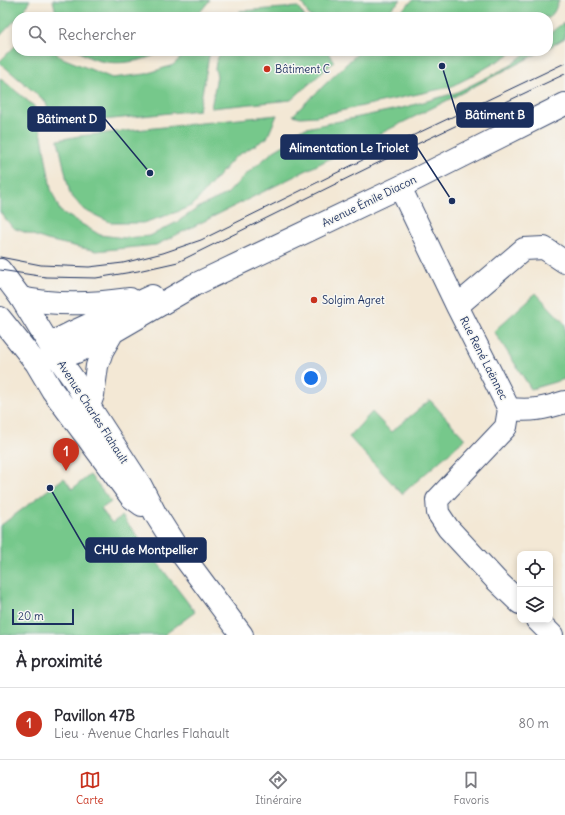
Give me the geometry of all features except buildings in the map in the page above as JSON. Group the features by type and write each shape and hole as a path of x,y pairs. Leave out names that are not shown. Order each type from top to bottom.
{"street":[{"name":"Avenue Émile Diacon","path":"44,357 66,356 81,350 194,285 400,187 565,104"},
{"name":"Rue René Laënnec","path":"400,187 457,306 509,408 506,427 437,500 438,513 448,528 496,580 517,600"},
{"path":"457,306 524,249 544,248 565,262"},
{"path":"0,270 20,298 44,357"},
{"name":"Avenue Émile Diacon","path":"20,298 66,303 110,302 149,296 194,285"},
{"name":"Avenue Émile Diacon","path":"44,357 55,341 149,296"},
{"path":"0,318 44,357"},
{"name":"Avenue Émile Diacon","path":"89,406 93,395 97,366 102,351 114,332"},
{"name":"Avenue Charles Flahault","path":"44,357 74,380 89,406 142,486 156,516 175,545 242,635"},
{"name":"Avenue Charles Flahault","path":"44,357 52,390 131,497 156,516"},
{"path":"509,408 525,410 543,409 565,402"},
{"path":"540,623 552,635"}],"green space":[{"path":"0,0 30,0 23,12 12,12 12,23 0,36"},
{"path":"53,0 210,0 200,12 56,12"},
{"path":"300,0 401,0 388,12 307,12"},
{"path":"413,0 559,1 553,13 400,12"},
{"path":"298,7 302,12 240,12"},
{"path":"563,23 565,26 565,38 553,45 553,31"},
{"path":"12,49 12,56 59,56 112,78 146,74 173,65 183,56 209,56 199,110 55,125 45,101 0,63 0,61"},
{"path":"86,56 151,56 121,63"},
{"path":"219,56 330,56 334,62 291,100 211,108 217,76 215,69"},
{"path":"355,56 506,56 450,87 317,116 300,117 293,115"},
{"path":"522,56 532,56 444,102 156,245 96,251 47,240 13,228 0,212 0,78 34,106 42,136 51,189 60,211 100,235 125,238 150,236 177,222 201,206 227,194 245,175 274,151 296,138 297,130 402,108 455,93 510,66"},
{"path":"277,115 267,138 235,157 193,205 177,212 143,223 112,223 84,210 70,194 58,140 79,136"},
{"path":"536,293 565,324 565,379 531,389 494,331"},
{"path":"430,400 465,439 402,494 349,437 372,412 391,432"},
{"path":"90,475 111,502 101,509 112,523 122,516 195,612 164,635 0,635 0,526 64,478 72,489"}],"tram line":[{"path":"0,257 41,265 89,267 123,263 163,253 201,240 391,146 565,63"},
{"path":"0,270 46,277 96,278 178,262 396,154 565,74"}],"place":[{"name":"Bâtiment B","path":"442,66"},
{"name":"Bâtiment C","path":"267,69"},
{"name":"Bâtiment D","path":"150,173"},
{"name":"Alimentation Le Triolet","path":"452,201"},
{"name":"Solgim Agret","path":"314,300"},
{"name":"Pavillon 47B","path":"66,471"},
{"name":"CHU de Montpellier","path":"50,488"}]}
